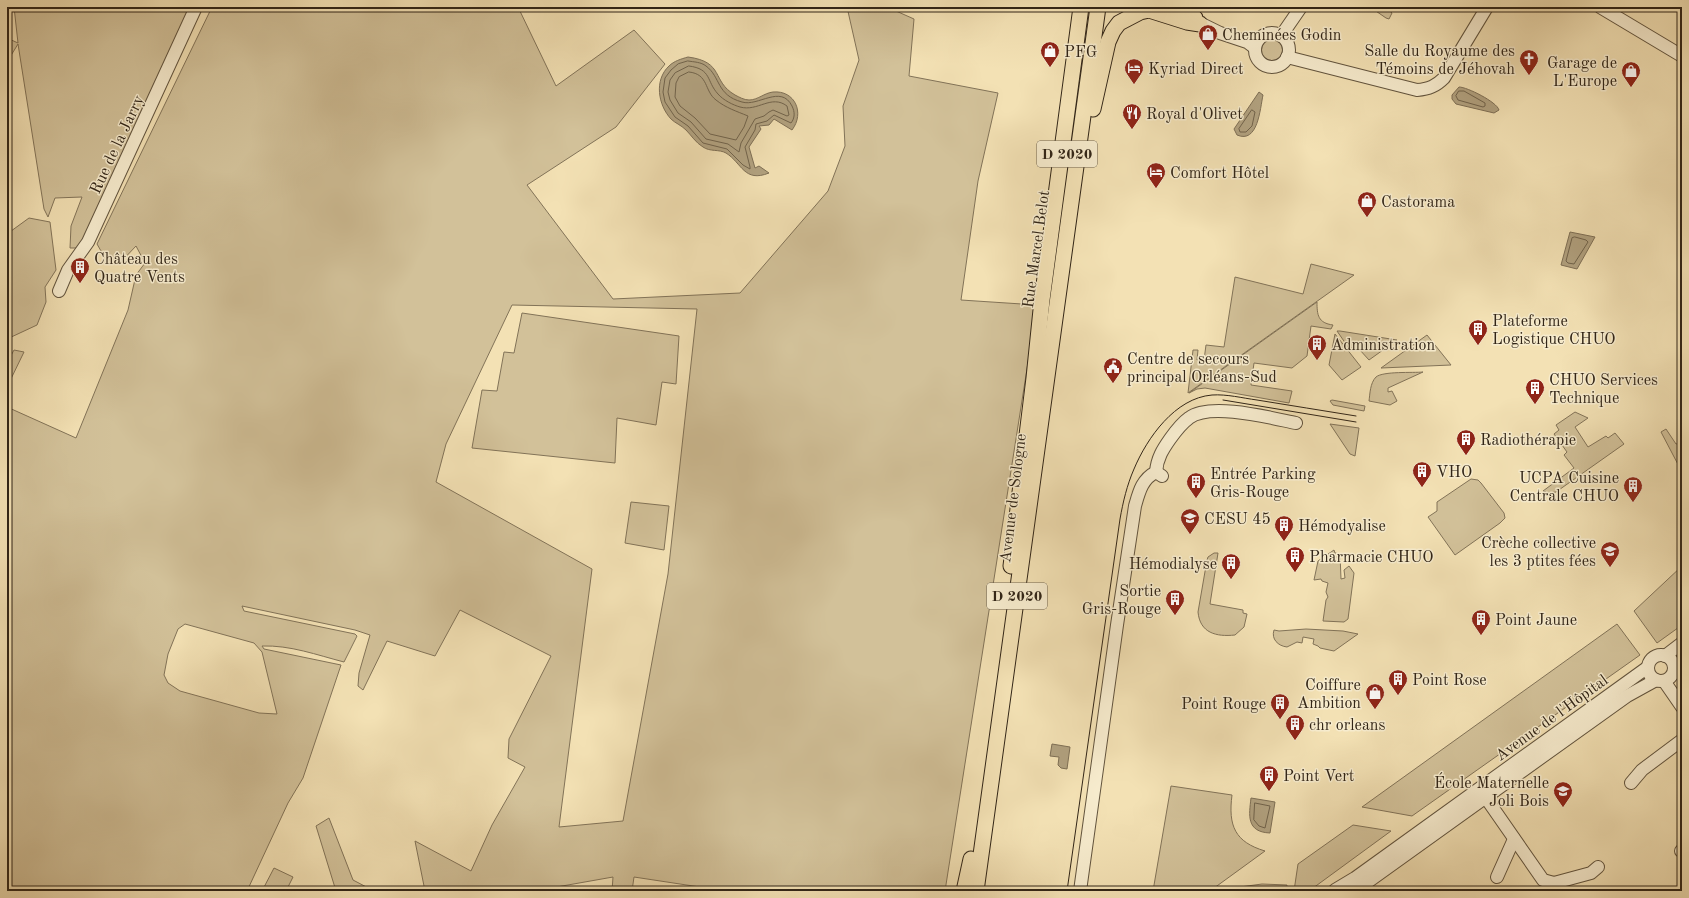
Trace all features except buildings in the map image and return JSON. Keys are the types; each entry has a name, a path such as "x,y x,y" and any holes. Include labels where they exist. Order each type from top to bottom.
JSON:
{"main road":[{"path":"1034,378 1042,300 1081,7"},
{"name":"Rue Marcel Belot","path":"1034,378 1089,7"},
{"name":"Rue Marcel Belot","path":"1056,300 1098,7"},
{"path":"1097,88 1107,7"},
{"path":"1181,7 1198,21"},
{"path":"1056,300 1097,88 1108,42 1113,30 1126,18 1149,10 1187,22 1198,21"},
{"name":"Avenue de Sologne","path":"976,891 1056,300"},
{"name":"D 2020","path":"965,891 995,691 1034,378"},
{"path":"982,891 1016,658 1018,585"}],"street":[{"name":"Rue de la Jarry","path":"59,291 68,270 88,242 196,7"},
{"path":"1167,7 1198,21"},
{"path":"1175,7 1220,33 1247,42 1257,43 1268,34 1281,36 1287,43 1287,57 1281,65 1276,67 1266,66 1256,57 1257,43"},
{"path":"1281,36 1301,7"},
{"path":"1287,57 1417,90 1426,89 1435,86 1444,78 1486,7"},
{"path":"1600,7 1682,56"},
{"path":"1080,891 1135,506 1145,480 1159,474 1156,463 1162,451 1173,435 1189,417 1207,411 1224,411 1296,422"},
{"path":"1682,643 1665,656 1654,657 1651,659 1648,666 1650,674 1660,680 1682,707"},
{"path":"1660,680 1673,674 1678,663 1665,656"},
{"name":"Avenue de l'Hôpital","path":"1356,891 1458,816 1482,795 1648,666"},
{"name":"Avenue de l'Hôpital","path":"1335,891 1482,795 1627,696 1660,680"},
{"path":"1631,783 1642,770 1682,740"},
{"path":"1482,795 1543,880 1554,883 1590,873 1598,867"},
{"path":"1497,877 1514,839"}],"shaded area":[{"path":"14,7 191,7 80,248 70,248 71,226 82,197 55,198 48,217 44,209 18,44 7,62 7,38 18,43"},
{"path":"212,7 518,7 556,86 634,30 665,64 616,127 527,185 613,299 740,293 828,191 845,146 843,106 859,60 847,7 887,7 914,19 909,76 998,93 978,181 961,300 1037,305 945,891 726,891 634,877 632,891 612,891 613,877 534,891 425,891 415,841 471,871 492,825 525,767 508,758 509,739 551,656 460,610 435,656 387,641 363,690 358,686 359,673 370,635 355,630 242,606 244,611 355,634 357,636 344,662 283,647 262,646 264,649 341,665 303,778 288,803 247,891 7,891 7,407 76,438 128,310 136,275 145,263 136,246 119,264 105,258 97,244","holes":["512,305 697,309 668,574 623,821 559,827 592,569 436,482 446,444","185,624 254,643 262,652 277,714 259,713 180,691 168,683 164,675 168,654 178,629"]},
{"path":"1370,7 1385,7 1392,13 1389,19"},
{"path":"1272,39 1280,42 1283,50 1280,58 1272,61 1264,58 1261,50 1264,42"},
{"path":"29,218 50,222 56,270 45,287 46,302 37,325 7,339 7,234"},
{"path":"1311,264 1354,275 1188,393 1193,350 1198,350 1197,360 1204,360 1206,345 1224,347 1235,277 1303,294"},
{"path":"1317,302 1319,318 1328,324 1333,325 1331,329 1311,326 1307,356 1292,368 1254,363 1251,385 1292,391 1289,403 1205,388 1197,389 1189,393"},
{"path":"522,313 679,336 676,384 662,382 656,425 617,418 615,463 472,448 482,390 497,391 504,352 514,353"},
{"path":"1337,331 1397,340 1369,360 1359,349 1348,347"},
{"path":"1335,334 1361,367 1342,380 1329,365"},
{"path":"1427,335 1451,365 1381,368"},
{"path":"14,350 24,352 7,387 7,363"},
{"path":"1423,372 1388,388 1388,392 1392,391 1397,401 1390,405 1369,401 1371,385 1376,377 1391,373"},
{"path":"1332,400 1365,406 1364,411 1333,405 1330,401"},
{"path":"1575,412 1588,418 1575,427 1588,447 1606,436 1608,438 1615,433 1624,444 1556,492 1548,493 1543,491 1574,468 1564,455 1567,452 1554,434 1559,430 1556,425"},
{"path":"1330,424 1359,428 1355,456 1350,454"},
{"path":"1666,429 1676,444 1680,443 1682,446 1682,472 1661,432"},
{"path":"1471,479 1478,480 1481,483 1504,513 1505,518 1455,555 1428,517 1437,511 1437,502"},
{"path":"631,502 669,506 664,550 625,543"},
{"path":"1334,550 1335,553 1340,554 1341,579 1345,578 1344,570 1349,566 1354,573 1348,619 1344,622 1323,621 1326,600 1328,597 1326,592 1328,583 1322,581 1321,579 1314,580 1318,561"},
{"path":"1214,553 1218,553 1210,604 1243,610 1243,613 1247,614 1244,627 1235,635 1221,635 1210,632 1202,625 1199,619 1198,612 1207,560 1208,557"},
{"path":"1682,566 1682,625 1657,643 1634,611"},
{"path":"1617,624 1640,655 1412,816 1362,807"},
{"path":"1306,629 1343,631 1358,634 1334,651 1320,648 1313,644 1314,639 1303,637 1302,643 1297,642 1287,647 1278,644 1274,639 1274,630"},
{"path":"1171,786 1232,795 1231,816 1240,838 1247,843 1265,851 1210,891 1153,891"},
{"path":"329,818 353,880 374,891 336,891 316,826"},
{"path":"1353,825 1391,831 1309,891 1294,891 1298,864"},
{"path":"274,868 293,877 286,891 262,891"},
{"path":"1262,884 1287,885 1286,891 1231,891 1240,887"}],"water":[{"path":"688,57 700,59 708,63 728,90 735,95 747,100 752,100 773,92 781,92 792,99 796,104 798,117 792,130 774,119 769,125 759,126 761,129 749,147 755,168 759,166 769,173 754,176 749,174 726,153 706,149 700,145 686,130 671,119 663,107 661,100 661,78 671,64"},
{"path":"1459,87 1468,89 1481,96 1493,103 1499,110 1494,113 1456,104 1452,99 1452,95"},
{"path":"1259,92 1263,95 1257,124 1254,130 1250,135 1237,135 1234,129"},
{"path":"1570,232 1595,237 1577,269 1561,265"},
{"path":"1052,744 1070,747 1067,769 1061,768 1058,765 1059,757 1050,756"},
{"path":"1251,798 1275,802 1270,833 1257,830 1253,826 1250,816"}],"tram line":[{"path":"1067,891 1120,519 1129,481 1146,445 1174,412 1186,403 1212,395 1234,396 1356,416"},
{"path":"1223,400 1356,422"}],"place":[{"name":"Cheminées Godin","path":"1208,51"},
{"name":"PFG","path":"1050,68"},
{"name":"Salle du Royaume des Témoins de Jéhovah","path":"1529,76"},
{"name":"Kyriad Direct","path":"1134,85"},
{"name":"Garage de L'Europe","path":"1631,88"},
{"name":"Royal d'Olivet","path":"1132,130"},
{"name":"Comfort Hôtel","path":"1156,189"},
{"name":"Castorama","path":"1367,218"},
{"name":"Château des Quatre Vents","path":"80,284"},
{"name":"Plateforme Logistique CHUO","path":"1478,346"},
{"name":"Administration","path":"1317,361"},
{"name":"Centre de secours principal Orléans-Sud","path":"1113,384"},
{"name":"CHUO Services Technique","path":"1535,405"},
{"name":"Radiothérapie","path":"1466,456"},
{"name":"VHO","path":"1422,488"},
{"name":"Entrée Parking Gris-Rouge","path":"1196,499"},
{"name":"UCPA Cuisine Centrale CHUO","path":"1633,503"},
{"name":"CESU 45","path":"1190,535"},
{"name":"Hémodyalise","path":"1284,542"},
{"name":"Crèche collective les 3 ptites fées","path":"1610,568"},
{"name":"Pharmacie CHUO","path":"1295,573"},
{"name":"Hémodialyse","path":"1231,580"},
{"name":"Sortie Gris-Rouge","path":"1175,616"},
{"name":"Point Jaune","path":"1481,636"},
{"name":"Point Rose","path":"1398,696"},
{"name":"Coiffure Ambition","path":"1375,710"},
{"name":"Point Rouge","path":"1280,720"},
{"name":"chr orleans","path":"1295,741"},
{"name":"Point Vert","path":"1269,792"},
{"name":"École Maternelle Joli Bois","path":"1563,808"}]}
